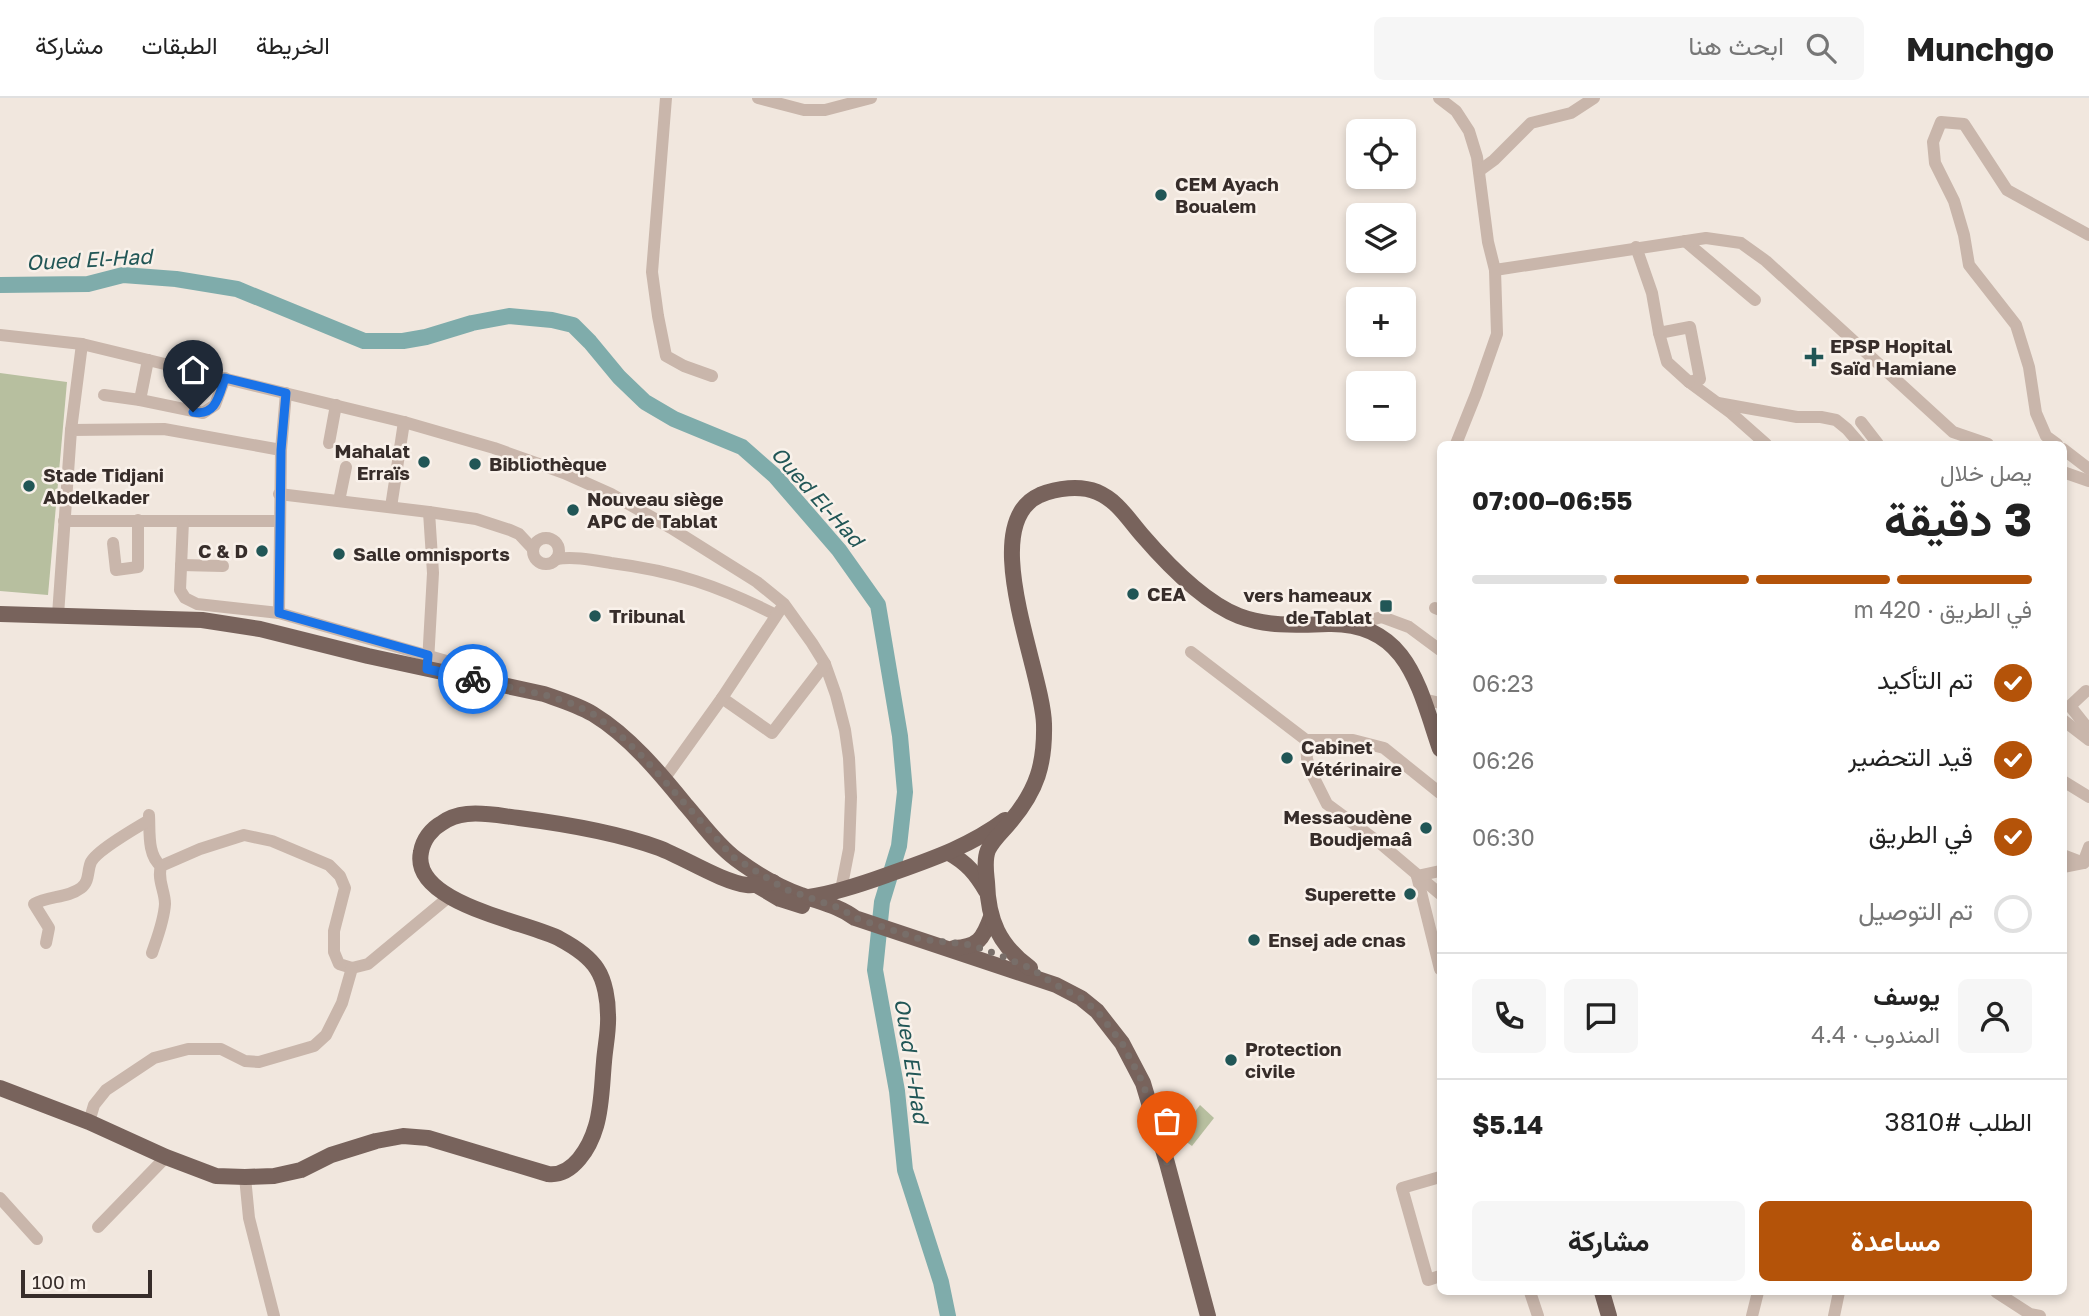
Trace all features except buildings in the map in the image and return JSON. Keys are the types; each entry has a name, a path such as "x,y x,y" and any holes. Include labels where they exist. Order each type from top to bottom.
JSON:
{"main road":[{"path":"1208,1316 1143,1083 1122,1043 1097,1011 1081,998 1056,985 1017,958 997,932 991,917 987,893 988,851 1024,806 1042,766 1045,744 1044,719 1021,618 1011,546 1019,514 1029,502 1040,495 1075,488 1098,492 1124,511 1173,569 1213,602 1230,612 1260,622 1284,625 1352,625 1372,631 1392,645 1408,663 1437,740"},
{"path":"0,614 202,620 428,662 563,700 595,715 630,743 733,857 773,882 848,914 1056,985"},
{"path":"532,693 576,711 616,738 654,777 717,852 755,885 780,899 841,917 848,914"},
{"path":"806,898 862,884 949,853 987,832 1024,806"},
{"path":"0,1088 216,1175 274,1176 300,1170 331,1155 402,1136 428,1138 554,1175 569,1170 585,1151 596,1126 608,1015 604,989 597,969 584,954 559,938 483,912 435,886 424,873 420,859 424,843 431,832 442,823 466,814 484,813 546,821 613,834 672,853 731,881 755,885 773,882"},
{"path":"949,853 976,873 987,893"},
{"path":"848,914 845,897 862,884"},
{"path":"946,948 971,945 984,935 991,917"},
{"path":"920,939 971,945 1030,968"},
{"path":"1603,1295 1609,1316"}],"street":[{"path":"666,98 652,272 656,305 666,356 712,376"},
{"path":"758,98 804,110 825,110 871,98"},
{"path":"1439,98 1456,111 1469,131 1477,157 1488,242 1495,270 1497,334 1457,441"},
{"path":"1479,171 1531,123 1571,113 1594,98"},
{"path":"2053,441 2046,436 2036,413 2029,367 2016,325 1969,265 1954,201 1935,163 1933,142 1941,122 1964,124 2007,190 2089,234"},
{"path":"1495,270 1706,238 1741,243 1798,289 1953,432 1979,441"},
{"path":"1685,241 1755,300"},
{"path":"1636,247 1652,293 1667,362 1762,441"},
{"path":"1659,333 1690,327 1700,379 1689,382"},
{"path":"0,335 82,344 404,422 517,456 611,494 757,582 784,604 825,664 836,695 849,758 850,833 847,866 841,890"},
{"path":"58,615 71,430 82,344"},
{"path":"140,400 148,360"},
{"path":"104,395 203,413 215,405 225,378"},
{"path":"279,613 279,494 286,393"},
{"path":"1716,402 1797,417 1821,416 1836,420 1857,441"},
{"path":"329,443 336,405"},
{"path":"391,507 404,422"},
{"path":"1861,422 1876,441"},
{"path":"71,430 164,429 281,450"},
{"path":"2067,452 2089,469"},
{"path":"339,501 346,467"},
{"path":"2067,473 2089,481"},
{"path":"279,494 488,522 537,544 553,540 558,554"},
{"path":"428,662 433,573 429,512"},
{"path":"113,543 116,570 138,567 138,520"},
{"path":"64,521 279,522"},
{"path":"183,521 180,590 188,601 279,613 428,662 450,662"},
{"path":"537,544 534,557 541,563 549,563 558,554"},
{"path":"558,554 691,579 744,599 776,615"},
{"path":"181,565 223,565"},
{"path":"664,779 784,604"},
{"path":"1352,625 1382,617 1409,627 1437,648"},
{"path":"1191,652 1306,740 1353,740 1384,748 1437,791"},
{"path":"722,698 772,733 825,664"},
{"path":"2086,691 2067,703 2089,730"},
{"path":"1423,699 1437,702"},
{"path":"2067,723 2089,740"},
{"path":"1306,740 1309,765 1327,804 1381,844 1437,892"},
{"path":"2067,783 2089,797"},
{"path":"46,943 49,928 34,904 81,888 87,881 91,863 98,854 149,817 150,843 155,862 161,866"},
{"path":"161,866 200,849 244,835 272,841 329,865 340,876 345,888 334,931 334,952 339,964 352,968 368,964 450,896"},
{"path":"2086,866 2089,847"},
{"path":"2067,857 2086,866"},
{"path":"152,953 165,903 159,874 161,866"},
{"path":"2067,867 2086,866"},
{"path":"1417,876 1437,872"},
{"path":"1417,876 1437,957"},
{"path":"89,1122 94,1105 106,1090 154,1058 188,1049 221,1049 245,1061 259,1062 314,1046 326,1035 342,1003 352,968"},
{"path":"98,1227 166,1157"},
{"path":"245,1177 249,1218 274,1316"},
{"path":"1434,1278 1402,1188 1437,1178"},
{"path":"0,1198 37,1239"},
{"path":"1531,1295 1538,1316"},
{"path":"1752,1316 1757,1295"},
{"path":"1834,1316 1838,1295"},
{"path":"2001,1295 2030,1314 2040,1316"}],"green space":[{"name":"Stade Tidjani Abdelkader","path":"0,373 67,382 48,595 0,591"},
{"path":"1200,1105 1214,1118 1192,1146 1177,1135"}],"waterway":[{"name":"Oued El-Had","path":"0,285 88,284 123,275 176,279 237,289 364,341 403,341 509,316 573,325 645,402 674,419 742,447 775,476 839,550 878,605 900,736 905,792 899,846 882,902 875,970 897,1091 905,1170 941,1282 948,1316"}],"way so far":[{"path":"473,679 549,696 573,704 604,721 643,757 733,857 785,889 842,909 855,918 920,939 971,945 999,955 1030,968 1081,998 1097,1011 1122,1043 1143,1083 1167,1163"}],"place":[{"name":"CEM Ayach Boualem","path":"1161,195"},
{"name":"EPSP Hopital Saïd Hamiane","path":"1814,357"},
{"name":"Mahalat Erraïs","path":"424,462"},
{"name":"Bibliothèque","path":"475,464"},
{"name":"Stade Tidjani Abdelkader","path":"29,486"},
{"name":"Nouveau siège APC de Tablat","path":"573,510"},
{"name":"C & D","path":"262,551"},
{"name":"Salle omnisports","path":"339,554"},
{"name":"CEA","path":"1133,594"},
{"name":"vers hameaux de Tablat","path":"1386,606"},
{"name":"Tribunal","path":"595,616"},
{"name":"Cabinet Vétérinaire","path":"1287,758"},
{"name":"Messaoudène Boudjemaâ","path":"1426,828"},
{"name":"Superette","path":"1410,894"},
{"name":"Ensej ade cnas","path":"1254,940"},
{"name":"Protection civile","path":"1231,1060"}],"route":[{"path":"193,412 203,413 212,409 225,378 286,393 279,494 279,613 428,655 427,669 473,679"}]}
